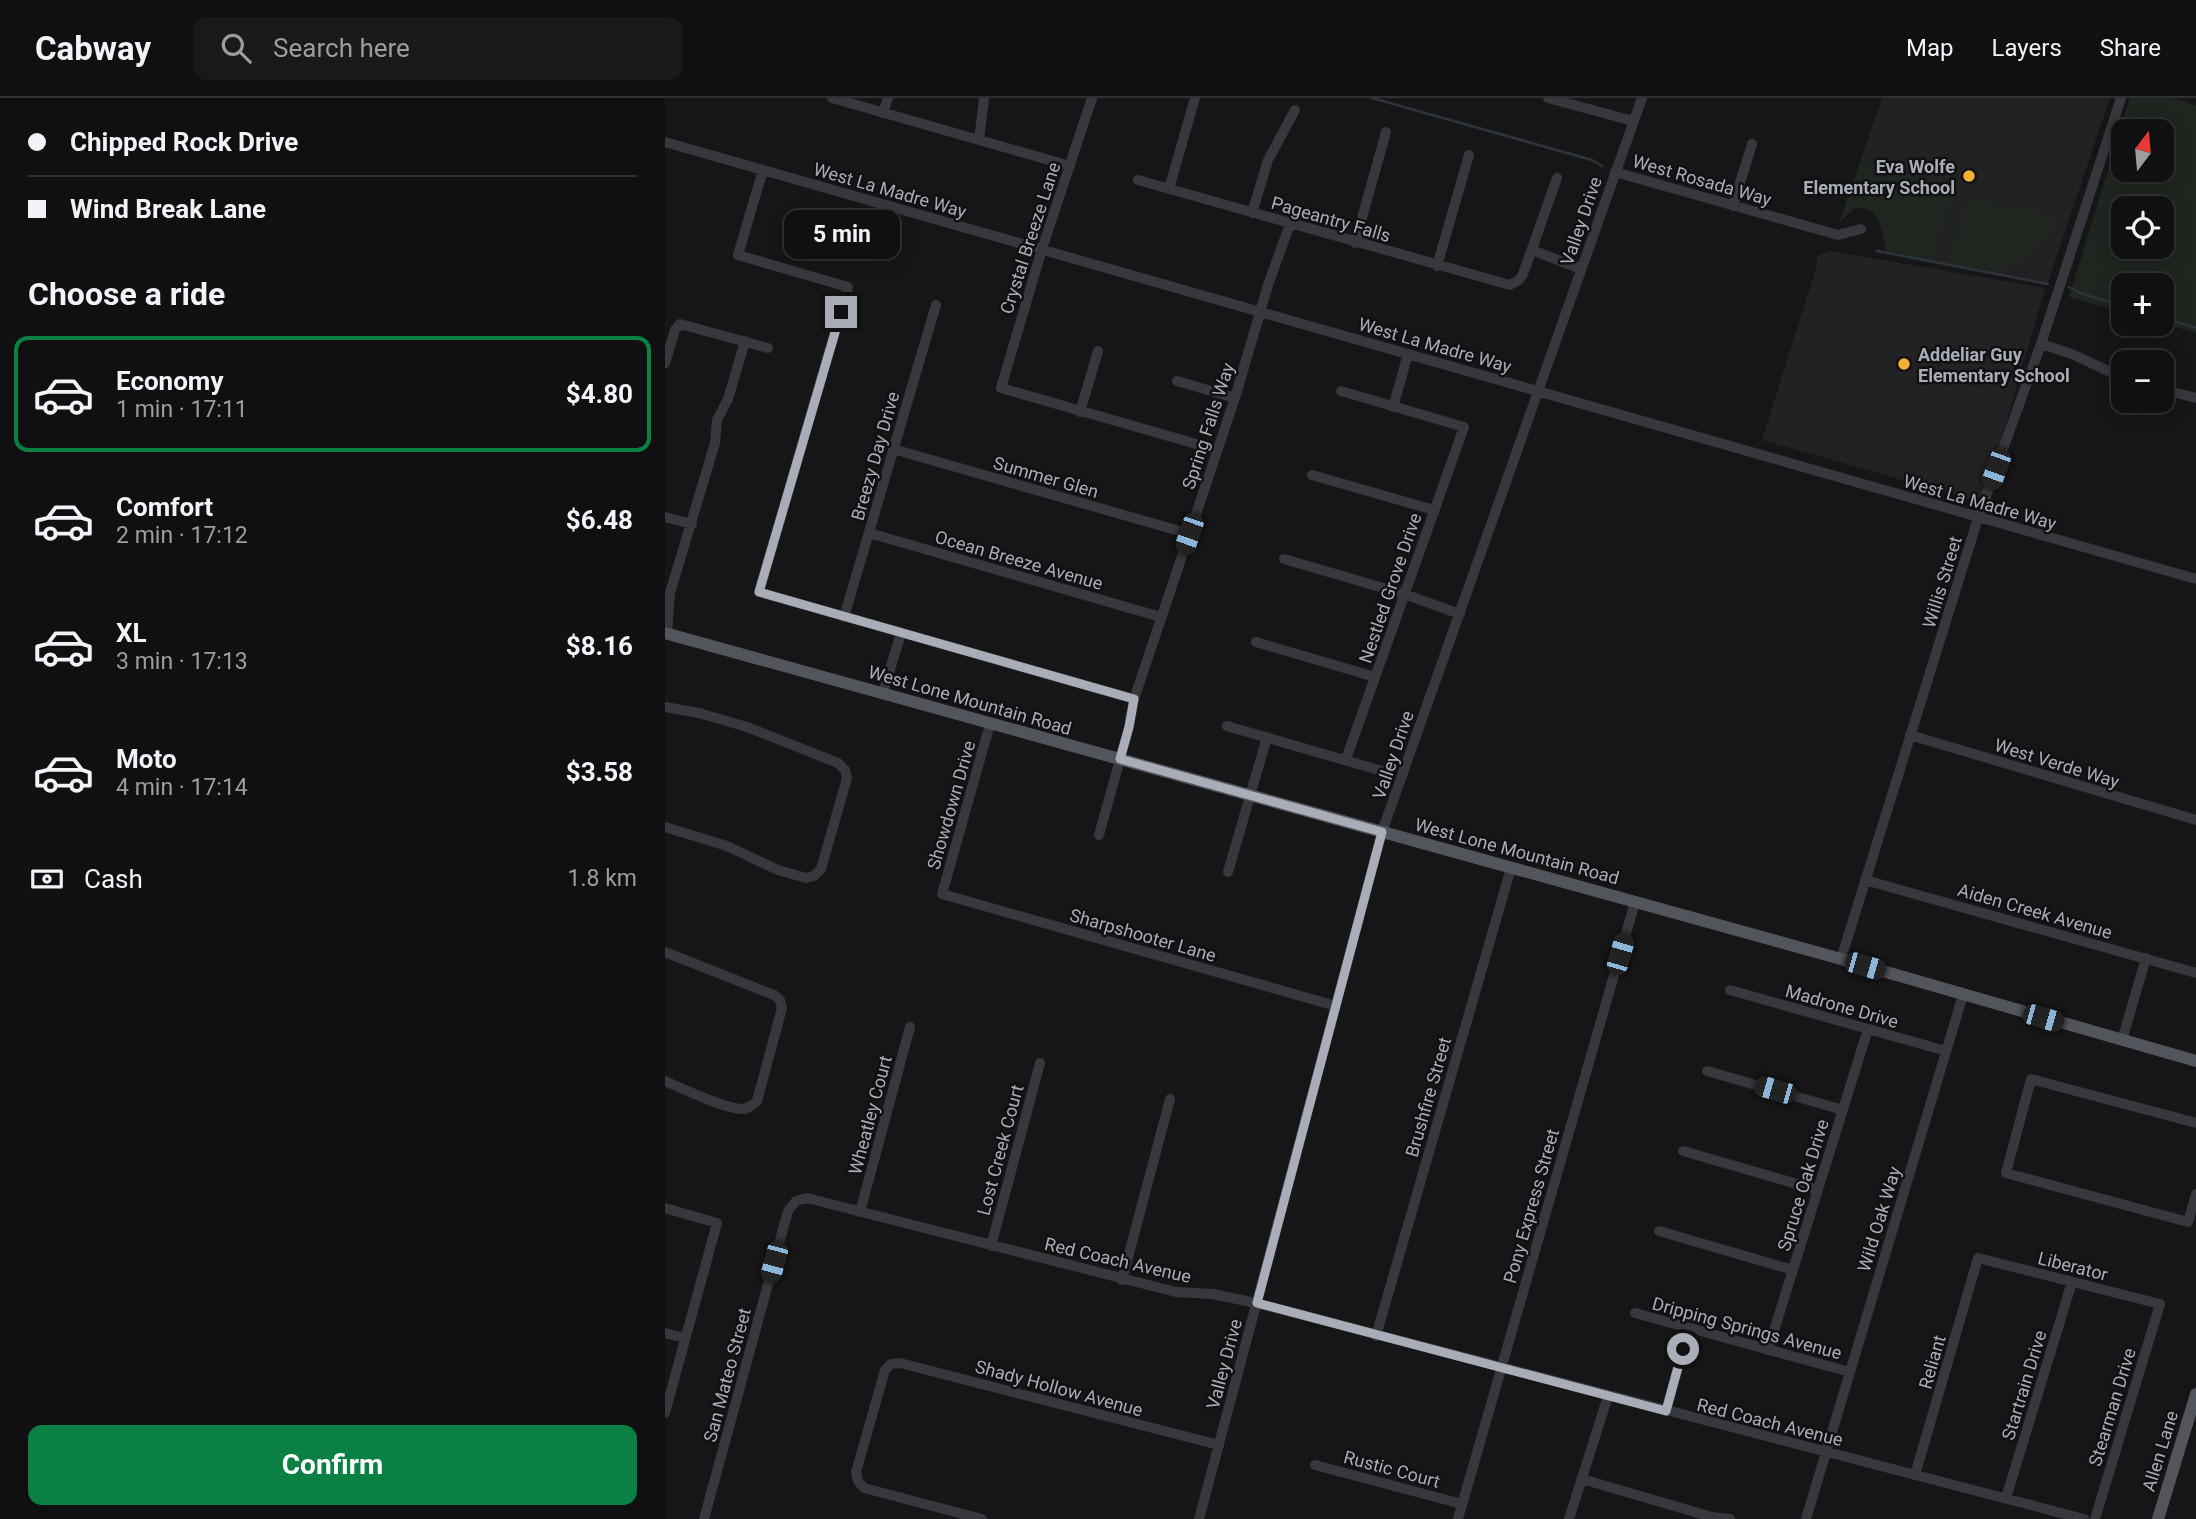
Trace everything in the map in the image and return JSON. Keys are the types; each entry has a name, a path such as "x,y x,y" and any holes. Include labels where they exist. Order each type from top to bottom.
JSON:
{"main road":[{"name":"West Lone Mountain Road","path":"666,633 1840,959 2196,1061"},
{"name":"Allen Lane","path":"2158,1519 2192,1421 2196,1394"}],"street":[{"path":"832,98 1070,166"},
{"path":"883,113 888,98"},
{"path":"979,140 984,98"},
{"name":"Crystal Breeze Lane","path":"1080,412 1001,388 1042,249 1092,98"},
{"path":"1169,190 1195,98"},
{"path":"1548,98 1581,103 1633,121"},
{"name":"Valley Drive","path":"1199,1519 1382,832 1641,98"},
{"name":"Willis Street","path":"1840,959 1978,518 2041,344 2122,98"},
{"path":"1252,213 1268,160 1295,110"},
{"path":"1355,243 1386,132"},
{"name":"West La Madre Way","path":"665,142 1260,311 1752,455 2196,579"},
{"path":"1733,206 1752,144"},
{"path":"1437,266 1469,155"},
{"path":"763,170 738,255 848,287 759,592 1134,699"},
{"name":"West Rosada Way","path":"1615,172 1838,235 1861,229"},
{"path":"1557,178 1532,250 1581,269"},
{"name":"Pageantry Falls","path":"1138,180 1502,285 1515,283 1523,274 1532,250"},
{"name":"Spring Falls Way","path":"1099,835 1129,727 1134,699 1290,224"},
{"name":"Breezy Day Drive","path":"844,617 936,305"},
{"path":"665,363 675,330 680,324 768,348"},
{"path":"666,633 670,593 715,443 717,420 728,399 745,341"},
{"path":"2041,344 2072,354 2111,372"},
{"path":"1098,351 1080,412 1217,450"},
{"path":"1341,391 1393,407 1408,354"},
{"path":"1177,381 1235,398"},
{"path":"2174,392 2196,398"},
{"name":"Nestled Grove Drive","path":"1346,759 1464,427 1393,407"},
{"name":"Summer Glen","path":"893,450 1189,534"},
{"path":"1312,475 1434,510"},
{"path":"665,517 692,524"},
{"name":"Ocean Breeze Avenue","path":"869,533 1161,617"},
{"path":"1284,559 1404,594 1459,614"},
{"path":"883,694 901,632"},
{"path":"1256,642 1375,677"},
{"path":"665,707 747,727 838,764 845,770 847,778 821,869 814,876 806,878 778,870 727,846 665,827"},
{"name":"Showdown Drive","path":"942,894 991,724"},
{"path":"1227,726 1382,771"},
{"name":"West Verde Way","path":"1910,735 2196,820"},
{"path":"1228,872 1266,737"},
{"name":"Brushfire Street","path":"1376,1336 1511,868"},
{"name":"Aiden Creek Avenue","path":"1865,880 2196,973"},
{"name":"Sharpshooter Lane","path":"942,894 1336,1006"},
{"name":"Pony Express Street","path":"1458,1519 1635,902"},
{"path":"665,952 774,995 780,1000 782,1008 757,1101 751,1107 742,1109 715,1101 665,1081"},
{"path":"2122,1040 2146,958"},
{"name":"Madrone Drive","path":"1730,990 1946,1051"},
{"name":"Wild Oak Way","path":"1806,1519 1963,995"},
{"name":"Wheatley Court","path":"860,1212 910,1027"},
{"name":"Spruce Oak Drive","path":"1768,1350 1868,1029"},
{"name":"Lost Creek Court","path":"991,1246 1040,1063"},
{"path":"1707,1071 1843,1110"},
{"path":"2196,1123 2031,1079 2006,1173 2188,1222 2196,1194"},
{"path":"1122,1280 1170,1099"},
{"path":"1683,1150 1818,1190"},
{"name":"Red Coach Avenue","path":"796,1201 807,1198 1176,1292 1213,1294 1257,1303 2084,1519"},
{"name":"San Mateo Street","path":"704,1519 788,1211 796,1201"},
{"path":"665,1208 717,1223 665,1413"},
{"path":"1659,1231 1793,1270"},
{"name":"Liberator","path":"1979,1258 2159,1304"},
{"name":"Reliant","path":"1915,1475 1979,1258"},
{"name":"Startrain Drive","path":"2007,1498 2072,1282"},
{"name":"Stearman Drive","path":"2095,1519 2159,1304"},
{"name":"Dripping Springs Avenue","path":"1635,1313 1850,1372"},
{"path":"1666,1411 1689,1328"},
{"path":"665,1333 685,1338"},
{"name":"Shady Hollow Avenue","path":"982,1519 864,1488 858,1481 856,1472 885,1370 891,1364 900,1363 1219,1445"},
{"path":"1569,1519 1608,1396"},
{"name":"Rustic Court","path":"1315,1465 1462,1504"},
{"path":"1582,1479 1712,1517 1730,1519"}],"shaded area":[{"name":"Eva Wolfe Elementary School","path":"1882,98 2110,98 2047,285 1886,250 1879,219 1875,213 1864,208 1853,209 1839,223"},
{"path":"2130,98 2173,98 2196,105 2196,333 2174,327 2174,273 2111,273 2111,309 2069,297 2111,160 2111,182 2174,182 2174,119 2124,119"},
{"path":"1861,160 1946,185 1945,188 1951,190 1952,196 1932,262 1886,251 1879,220 1869,210 1853,209 1839,223"},
{"path":"1966,195 2057,216 2051,232 2019,266 1989,272 1949,263"},
{"name":"Addeliar Guy Elementary School","path":"1830,251 2045,288 1983,503 1762,440 1817,265 1817,256"}],"waterway":[{"path":"1372,98 1592,160 1602,166"},
{"path":"1877,251 2048,284"},
{"path":"2069,287 2111,302"},
{"path":"2174,321 2196,328"}],"place":[{"name":"Eva Wolfe Elementary School","path":"1969,176"},
{"name":"Addeliar Guy Elementary School","path":"1904,364"}],"route":[{"path":"841,312 759,592 1134,699 1120,759 1382,832 1257,1303 1666,1411 1683,1349"}]}
